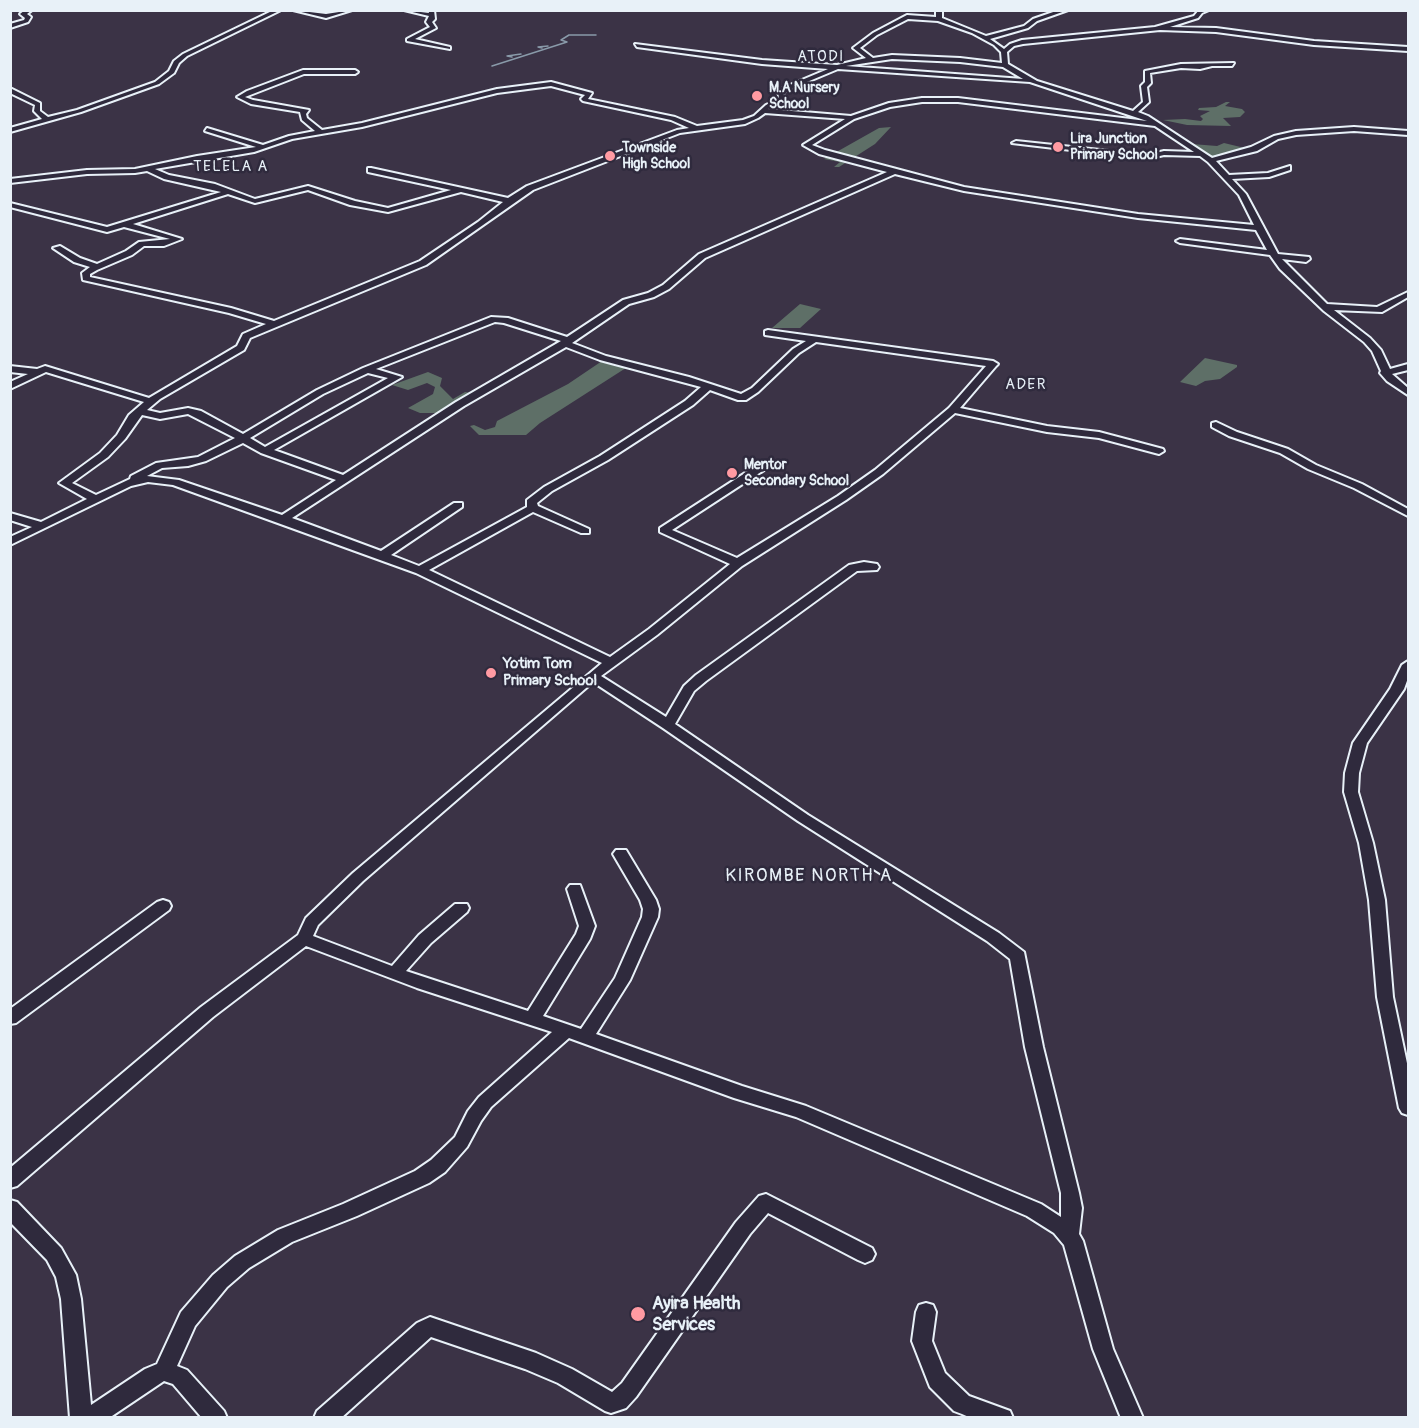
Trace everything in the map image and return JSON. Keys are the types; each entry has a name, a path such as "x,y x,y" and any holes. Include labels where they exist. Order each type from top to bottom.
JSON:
{"street":[{"path":"10,26 26,21 28,17 23,14 30,10"},
{"path":"294,10 326,16 350,10"},
{"path":"406,10 431,13 429,22 433,28 409,39 448,48"},
{"path":"986,38 1026,27 1035,20 1066,10"},
{"path":"1159,28 1196,18 1200,12 1207,10"},
{"path":"10,130 93,107 157,83 172,72 176,62 185,55 277,11"},
{"path":"871,59 856,47 908,17 939,15 986,38 1005,52"},
{"path":"1005,65 1005,52 1011,46 1022,42 1159,28 1216,30 1314,43 1408,49"},
{"path":"637,45 762,62 1035,82"},
{"path":"766,111 767,106 783,100 780,91 834,68 871,59 915,57 1005,65 1035,82 1134,112 1203,154 1228,177 1242,194 1275,255 1288,272 1372,345 1385,373 1393,382 1408,392"},
{"path":"1134,112 1146,102 1144,86 1148,83 1147,72 1181,66 1232,64"},
{"path":"320,131 303,119 303,113 307,111 251,102 240,97 303,72 355,72"},
{"path":"10,181 87,172 125,173 149,169 263,147 320,131 362,125 503,90 551,84 590,94 585,100 673,118 695,128"},
{"path":"10,90 38,104 37,111 47,120"},
{"path":"1156,124 948,100 889,105 852,118 809,142 807,146 933,183 996,195 1138,216 1260,228"},
{"path":"95,499 64,483 104,455 121,437 139,411 150,401 241,348 246,336 423,263 481,224 509,201 536,185 664,136 695,128 740,124 766,111 852,118"},
{"path":"1211,160 1254,149 1276,137 1296,132 1354,129 1408,133"},
{"path":"207,130 263,147"},
{"path":"1016,143 1150,158 1164,153 1203,154"},
{"path":"1228,177 1261,176 1287,168"},
{"path":"149,169 166,177 259,201 308,188 346,201 388,210 461,190"},
{"path":"371,170 509,201"},
{"path":"283,519 460,404 567,342 626,302 651,295 666,287 693,266 697,260 716,249 894,172"},
{"path":"10,205 103,230 126,225 227,192"},
{"path":"126,225 178,239 164,244 142,244 129,253 96,266 85,276 106,284 231,311 274,324"},
{"path":"1180,241 1305,259"},
{"path":"57,248 77,260 96,266"},
{"path":"1326,307 1379,310 1408,294"},
{"path":"1395,300 1408,306"},
{"path":"10,542 128,483 155,467 194,462 242,440 320,392 366,370 494,319 505,320 567,342 603,358 744,397 796,351 814,340"},
{"path":"10,1180 207,1011 304,939 312,922 358,877 592,676 653,632 738,563 855,489 953,410 993,364 768,333"},
{"path":"1385,373 1408,367"},
{"path":"10,369 39,372"},
{"path":"10,386 45,369 150,401"},
{"path":"265,451 397,377 366,370"},
{"path":"585,531 533,508 531,502 548,489 609,454 689,403 708,387"},
{"path":"953,410 1047,429 1100,435 1159,451"},
{"path":"139,411 160,416 191,411 226,427 242,440 265,451 344,479"},
{"path":"1216,425 1233,434 1284,451 1408,513"},
{"path":"738,563 664,530 760,468"},
{"path":"128,483 148,478 175,482 283,519 420,570 611,662"},
{"path":"382,556 459,505"},
{"path":"420,570 533,508"},
{"path":"10,516 42,526"},
{"path":"668,725 689,689 701,678 853,568 873,567"},
{"path":"1408,665 1397,689 1360,743 1352,773 1352,792 1366,843 1380,917 1385,997 1408,1108"},
{"path":"592,676 668,725 743,779 993,937 1018,956 1034,1047 1070,1193 1072,1208 1070,1234 1103,1349 1132,1418"},
{"path":"585,1037 622,980 650,917 651,909 648,900 621,854"},
{"path":"532,1019 584,935 587,926 575,889"},
{"path":"10,1018 163,906"},
{"path":"395,973 425,939 461,908"},
{"path":"304,939 395,973 566,1030 740,1094 800,1111 843,1127 1017,1202 1048,1218 1070,1234"},
{"path":"90,1418 152,1376 164,1371 188,1319 214,1288 242,1262 285,1236 371,1201 422,1177 438,1166 462,1142 474,1116 485,1102 566,1030"},
{"path":"325,1418 424,1330 430,1328 529,1360 565,1376 605,1401 611,1403 618,1401 629,1390 743,1228 766,1202 865,1254"},
{"path":"10,1208 54,1254 66,1275 71,1299 81,1418"},
{"path":"926,1312 922,1341 937,1380 962,1404 1002,1418"},
{"path":"164,1371 180,1377 216,1418"}],"green space":[{"path":"1230,102 1225,106 1242,109 1245,112 1240,117 1223,118 1231,126 1187,125 1163,120 1201,121 1203,119 1200,116 1210,111 1198,110 1199,108 1216,107"},
{"path":"891,127 875,144 839,167 834,167 840,162 824,159 879,128"},
{"path":"1224,143 1249,149 1214,158 1192,144 1217,146"},
{"path":"800,304 821,309 800,328 772,328"},
{"path":"1205,358 1237,365 1237,367 1220,379 1205,381 1196,386 1180,382"},
{"path":"605,359 629,366 540,423 526,435 479,435 470,426 474,425 485,430 495,427 497,421 568,384"},
{"path":"428,372 442,378 440,386 453,399 465,392 472,393 448,405 439,413 420,413 408,408 433,394 435,387 427,383 408,390 392,385"}],"waterway":[{"path":"492,66 567,42 561,40 569,35 596,35"},
{"path":"542,48 538,47 548,46"},
{"path":"512,57 507,56 521,54"}],"place":[{"name":"M.A Nursery School","path":"757,96"},
{"name":"Lira Junction Primary School","path":"1058,147"},
{"name":"Townside High School","path":"610,156"},
{"name":"Mentor Secondary School","path":"732,473"},
{"name":"Yotim Tom Primary School","path":"491,673"},
{"name":"Ayira Health Services","path":"638,1314"}],"district":[{"name":"ATODI","path":"821,57"},
{"name":"TELELA A","path":"231,167"},
{"name":"ADER","path":"1026,385"},
{"name":"KIROMBE NORTH A","path":"809,876"}]}
